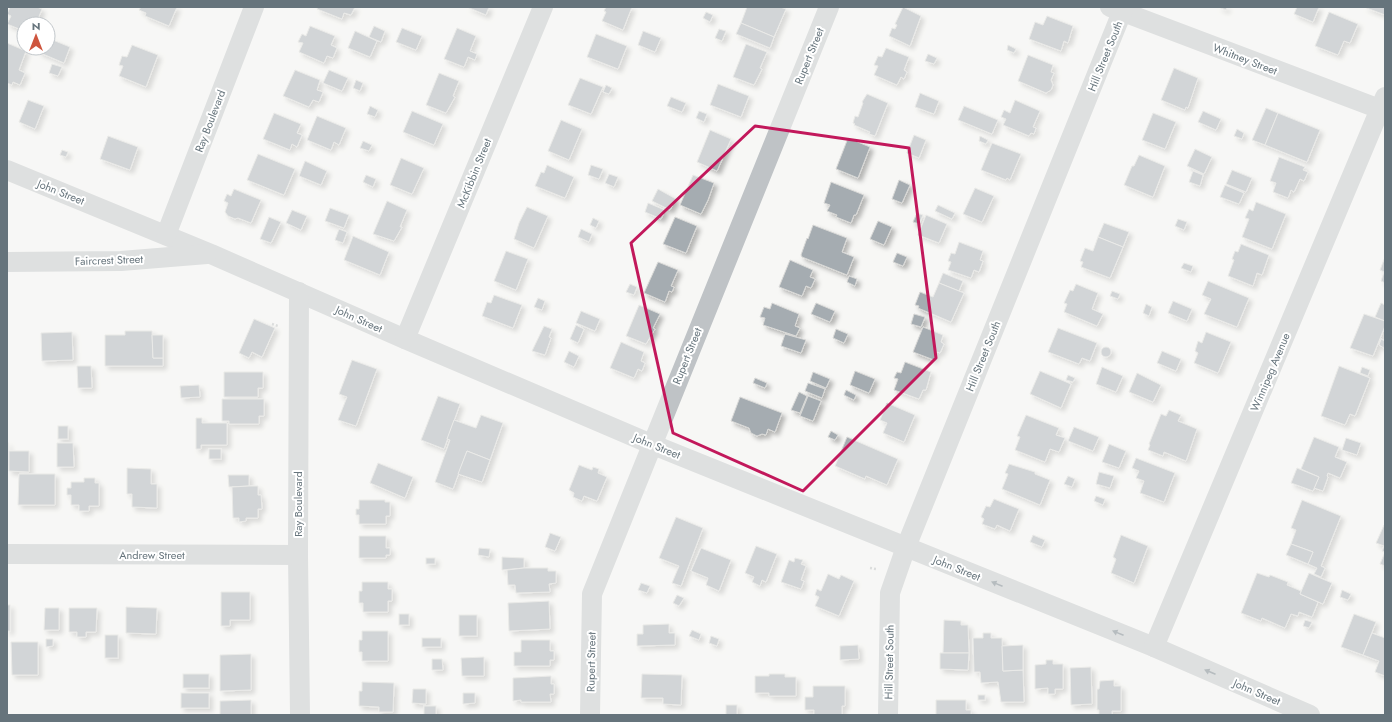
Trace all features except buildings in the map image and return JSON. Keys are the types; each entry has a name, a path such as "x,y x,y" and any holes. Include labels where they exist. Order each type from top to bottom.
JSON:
{"street":[{"name":"Ray Boulevard","path":"166,235 254,7"},
{"name":"McKibbin Street","path":"405,339 543,7"},
{"name":"Rupert Street","path":"590,715 592,594 651,444 829,7"},
{"name":"Whitney Street","path":"1119,9 1384,111"},
{"name":"Hill Street South","path":"888,715 890,594 906,547 1119,9"},
{"name":"Winnipeg Avenue","path":"1154,647 1384,111"},
{"name":"John Street","path":"7,170 211,254 651,444 1154,647 1310,715"},
{"name":"Faircrest Street","path":"7,262 121,261 211,254"},
{"name":"Ray Boulevard","path":"299,292 298,555 300,715"},
{"name":"Andrew Street","path":"7,554 298,555"}],"path":[{"path":"272,324 278,326"},
{"path":"870,568 876,569"}],"highlighted area":[{"path":"755,126 909,148 936,358 803,491 673,433 631,243"}]}
